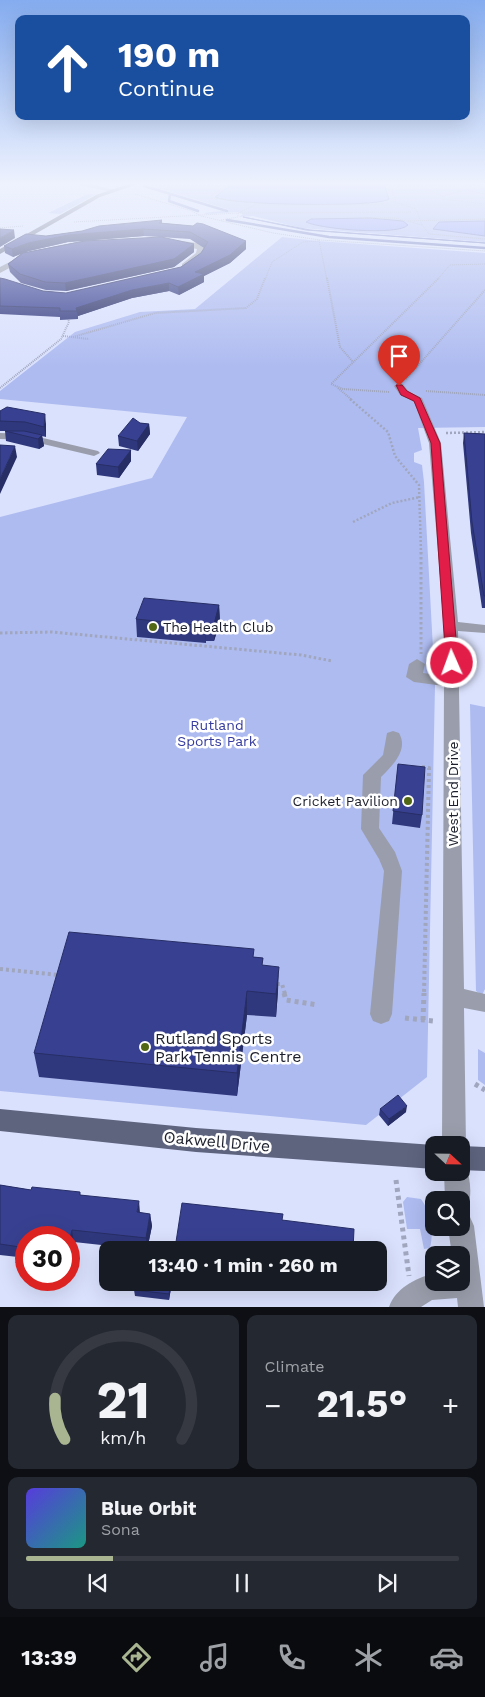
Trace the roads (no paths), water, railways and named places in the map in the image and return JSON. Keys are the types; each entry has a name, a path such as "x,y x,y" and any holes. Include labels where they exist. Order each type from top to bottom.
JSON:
{"main road":[{"path":"0,252 12,245"},
{"name":"Oakwell Drive","path":"0,1120 196,1140 425,1156"},
{"path":"470,1158 485,1159"}],"street":[{"path":"178,271 202,252 201,248 195,245"},
{"path":"0,271 16,260 40,253"},
{"name":"West End Drive","path":"401,389 418,400 432,448 451,626 454,1136"},
{"path":"0,436 26,437 81,446 94,453"},
{"path":"451,626 485,629"},
{"path":"418,664 414,677 452,682"},
{"path":"381,1014 394,871 370,829 372,774 391,757 393,737"},
{"path":"453,996 485,1003"},
{"path":"407,1302 430,1286 470,1296 462,1236"}],"waterway":[{"path":"442,245 485,248"}],"place":[{"name":"The Health Club","path":"153,627"},
{"name":"Cricket Pavilion","path":"408,801"},
{"name":"Rutland Sports Park Tennis Centre","path":"145,1047"}],"park label":[{"name":"Rutland Sports Park","path":"217,734"}]}
